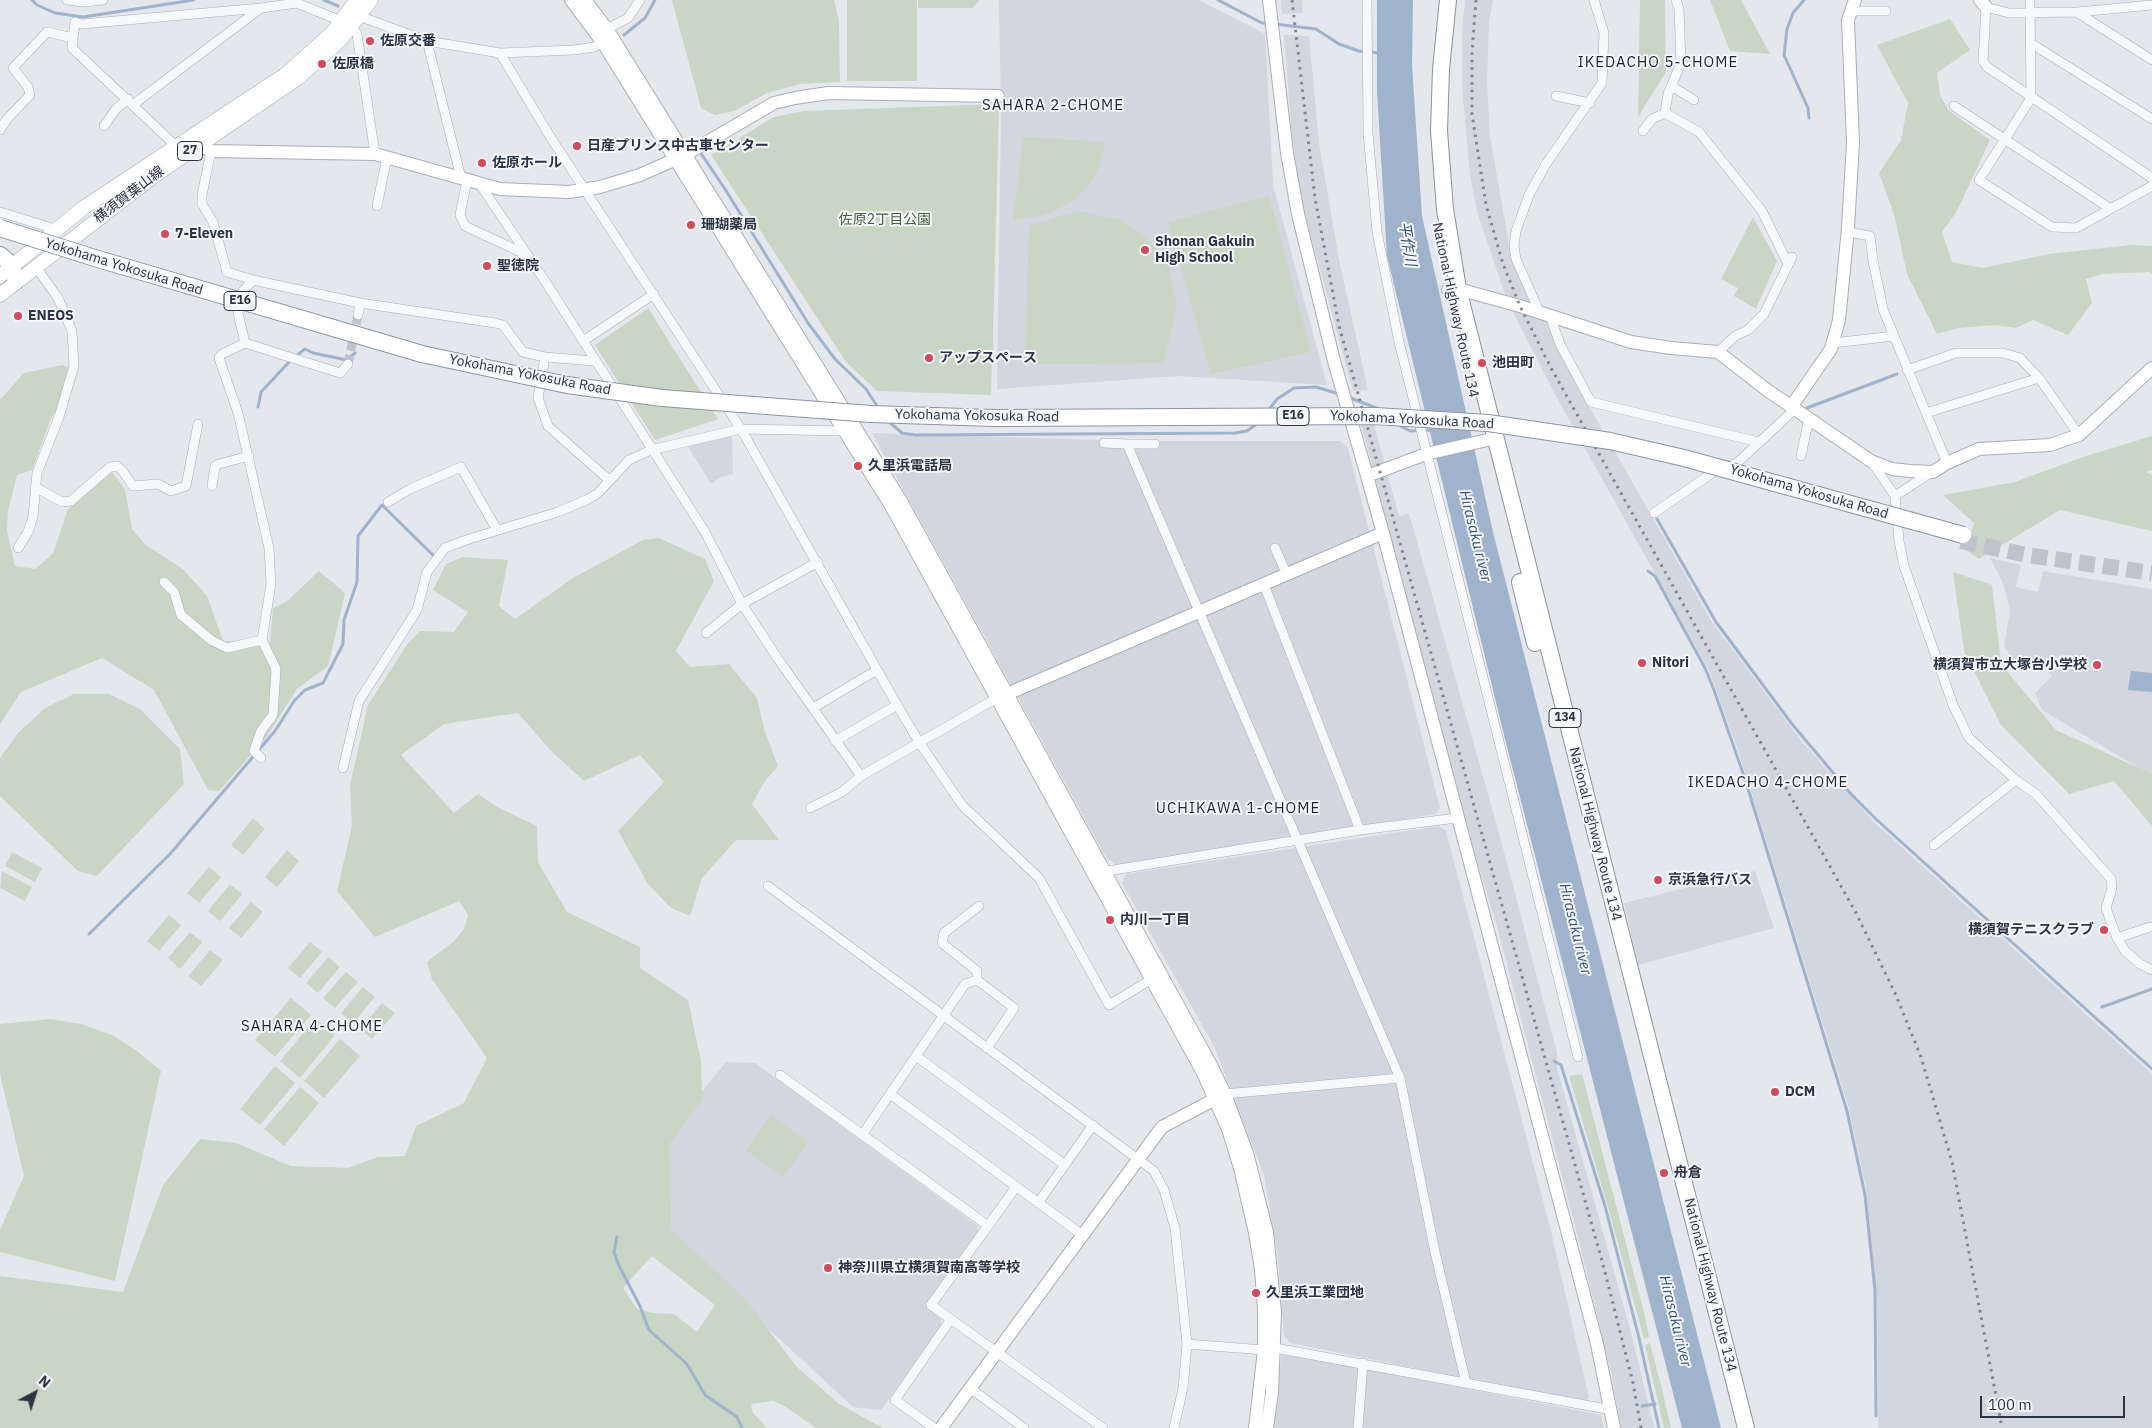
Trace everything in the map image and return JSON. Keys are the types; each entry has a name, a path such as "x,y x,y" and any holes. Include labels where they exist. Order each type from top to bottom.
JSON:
{"highway":[{"name":"National Highway Route 134","path":"1437,0 1430,68 1428,130 1434,210 1486,441 1735,1428"},
{"name":"National Highway Route 134","path":"1448,0 1441,69 1439,131 1453,290"},
{"name":"Yokohama Yokosuka Road","path":"0,228 384,343 567,385 662,398 805,410 913,416 1368,416 1488,423 1573,435 1660,452 1962,538 1657,458 1520,434 1459,428 1379,424 914,423 739,412 581,394 502,378 373,347 0,234"},
{"path":"2,269 16,281"},
{"name":"National Highway Route 134","path":"1486,441 1746,1428"}],"main road":[{"name":"横須賀葉山線","path":"2,269 55,229 286,74 313,52 352,11 371,0"},
{"name":"横須賀葉山線","path":"0,295 126,196 205,148 298,78 325,55 352,11"}],"street":[{"path":"67,0 103,0"},
{"path":"571,0 608,36"},
{"path":"585,0 680,157 948,583 1003,697 1157,976 1220,1096 1247,1153 1263,1210 1274,1286 1269,1349 1256,1428"},
{"path":"177,147 131,101 72,48 74,22 82,24 297,3 352,11 427,41 500,53 548,53 594,47 628,18 640,0"},
{"path":"1269,0 1291,182 1334,360 1383,533 1456,818 1597,1344 1612,1410 1614,1428"},
{"path":"1367,0 1369,41 1368,133 1377,232 1420,433 1429,454 1578,1057"},
{"path":"1594,0 1604,33 1602,83 1590,103 1546,164 1529,195 1516,231 1514,246 1516,259 1591,402 1759,442"},
{"path":"1665,113 1668,94 1673,87 1681,63 1679,10 1676,0"},
{"path":"2030,0 2032,44 2031,98 1979,180 2052,227 2076,228 2152,186"},
{"path":"2152,5 2078,12 2009,13 1983,3 1983,61 1987,68 2152,178"},
{"path":"1654,513 1720,467 1736,464 1793,408 1831,349 1839,320 1848,232 1853,143 1848,20 1853,6 1886,11"},
{"path":"104,126 116,109 131,101 261,8"},
{"path":"352,11 381,156 377,206"},
{"path":"2078,12 2150,57"},
{"path":"0,130 6,119 30,95 28,88 14,68 47,32 73,38"},
{"path":"427,41 469,180 528,255 705,532 742,604 861,776"},
{"path":"2032,44 2152,119"},
{"path":"500,53 552,138 741,429 818,562 897,705 919,742 962,806 1039,878 1109,1005 1157,976"},
{"path":"1673,87 1694,100"},
{"path":"594,361 545,357 523,352 503,325 360,303 253,280 227,272 213,222 202,204 205,148 381,156 500,189 569,192 587,190 640,175 680,157 774,103 795,98 828,93 998,96"},
{"path":"1556,96 1590,103"},
{"path":"1954,106 2111,209"},
{"path":"1642,131 1652,119 1665,113"},
{"path":"1665,113 1699,132 1762,211 1790,260 1764,314 1748,330 1735,336 1718,352"},
{"path":"469,180 460,216 464,226 528,255"},
{"path":"0,212 55,229"},
{"path":"1848,232 1870,236 1883,309 1947,463"},
{"path":"18,548 28,532 33,517 37,473 59,418 74,366 74,342 58,298 36,267"},
{"path":"245,343 238,313 242,292 253,280"},
{"path":"1453,290 1545,314 1631,342 1670,348 1718,352 1793,408 1871,461 1892,468 1933,472"},
{"path":"582,341 654,294"},
{"path":"358,315 360,303"},
{"path":"1833,342 1894,336"},
{"path":"261,758 254,752 262,731 273,715 276,670 262,640 271,584 269,548 238,413 220,358 222,354 245,343 340,373 348,364"},
{"path":"1908,370 1956,353 2003,353 2020,358 2039,378 2080,434"},
{"path":"545,357 538,398 548,426 609,480"},
{"path":"1895,496 1947,463 1980,450 2050,445 2080,434 2152,368"},
{"path":"1926,413 2039,378"},
{"path":"1800,456 1809,418"},
{"path":"35,487 62,502 71,501 110,467 117,466 122,470 132,486 158,484 171,492 186,486 198,424"},
{"path":"343,768 359,701 417,610 427,572 445,548 558,512 597,494 629,460 651,450 741,429 850,428"},
{"path":"1367,476 1429,454 1486,441"},
{"path":"1104,443 1155,444"},
{"path":"1127,444 1400,1078 1435,1252 1466,1383"},
{"path":"212,486 215,466 249,456"},
{"path":"1871,461 1895,496 1899,541 1904,566 1953,705 1969,738 2016,780 2036,794 2111,879 2112,888 2106,908 2117,938 2125,951 2140,964 2152,970"},
{"path":"388,502 410,489 461,467 497,530"},
{"path":"810,808 842,792 861,776 919,742 1003,697 1383,533"},
{"path":"1275,548 1287,575"},
{"path":"706,633 742,604 818,562"},
{"path":"164,582 174,592 181,615 211,640 227,648 262,640"},
{"path":"1264,585 1360,830"},
{"path":"813,708 877,670"},
{"path":"835,741 897,705"},
{"path":"1934,846 2016,780"},
{"path":"1100,872 1298,842 1360,830 1456,818"},
{"path":"768,886 1154,1171 1164,1190 1175,1228 1187,1344 1183,1388 1174,1428"},
{"path":"977,980 977,971 942,943 944,933 979,906"},
{"path":"2117,938 2150,927"},
{"path":"862,1135 965,984 977,980"},
{"path":"977,980 1014,1008 987,1048"},
{"path":"916,1056 1065,1165"},
{"path":"780,1075 987,1225"},
{"path":"941,1428 1081,1234 1162,1127 1220,1096 1400,1078"},
{"path":"890,1094 1081,1234"},
{"path":"1038,1202 1093,1125"},
{"path":"1016,1187 931,1305 1103,1428"},
{"path":"934,1428 895,1400 951,1319"},
{"path":"1187,1344 1269,1349 1363,1363 1612,1410"},
{"path":"1266,1428 1272,1392 1269,1349"},
{"path":"1358,1428 1363,1363"},
{"path":"970,1388 1024,1428"}],"shaded area":[{"name":"Shonan Gakuin High School","path":"999,0 1199,0 1265,34 1273,185 1327,385 1178,376 997,389 1001,112"},
{"path":"1281,0 1302,0 1303,13 1282,14"},
{"path":"1465,0 1493,0 1489,22 1487,81 1490,137 1509,244 1534,304 1506,297 1478,215 1470,176 1462,85 1462,34"},
{"path":"1284,35 1309,36 1319,143 1339,260 1368,390 1353,391 1303,207 1297,177 1291,125"},
{"path":"1512,310 1546,321 1590,408 1712,622 1802,742 1876,824 2152,1074 2152,1428 1878,1428 1877,1297 1866,1187 1848,1105 1740,756 1709,670 1559,402"},
{"path":"1357,408 1370,410 1399,516 1409,513 1502,844 1557,1053 1557,1068 1632,1336 1654,1428 1621,1428 1612,1377 1579,1241 1497,926 1465,823"},
{"path":"872,433 1127,441 1340,441 1348,448 1440,808 1436,814 1116,865 1106,857"},
{"path":"732,434 733,474 721,477 711,484 687,445"},
{"name":"横須賀市立大塚台小学校","path":"1990,558 2021,565 2016,587 2038,592 2043,571 2152,589 2152,776 2042,710 2035,693 2052,676 2036,658 2022,672 2004,646 2010,611 2003,583"},
{"path":"1439,826 1446,831 1551,1231 1589,1398 1586,1400 1519,1389 1290,1343 1284,1336 1278,1256 1264,1175 1214,1046 1122,883 1126,874"},
{"path":"1755,871 1774,928 1638,965 1624,903"},
{"name":"神奈川県立横須賀南高等学校","path":"726,1062 755,1063 978,1226 978,1232 925,1305 940,1319 942,1325 881,1410 853,1407 664,1232 669,1132"},
{"path":"1282,1353 1601,1415 1604,1428 1272,1428"}],"green space":[{"path":"672,0 834,0 839,22 840,82 800,84 767,93 734,111 715,115 701,108"},
{"path":"847,0 917,0 917,81 847,81"},
{"path":"918,0 979,1 973,8 918,8"},
{"path":"1640,0 1665,0 1666,72 1638,117"},
{"path":"1710,0 1741,0 1770,54 1730,51"},
{"path":"1950,19 1970,50 1937,73 1940,95 1948,110 1990,140 1957,211 1942,232 1952,262 1983,268 2049,254 2131,245 2152,246 2152,274 2149,272 2102,274 2086,279 2092,303 2068,335 2033,320 2016,328 1995,325 1958,328 1937,334 1907,274 1894,214 1879,173 1901,140 1908,103 1877,45"},
{"name":"佐原2丁目公園","path":"999,104 994,359 992,360 991,395 877,391 846,362 711,155 774,117 804,111"},
{"path":"1023,137 1106,142 1099,167 1088,186 1073,200 1058,209 1039,216 1013,220"},
{"path":"1269,196 1311,352 1211,374 1168,222"},
{"path":"1078,211 1117,219 1146,236 1169,268 1177,305 1164,363 1025,364 1029,226"},
{"path":"1753,217 1777,261 1756,309 1734,296 1738,288 1721,279"},
{"path":"648,308 718,419 655,440 595,345"},
{"path":"62,365 77,371 50,421 32,470 17,475 8,510 7,530 15,566 36,569 53,553 68,509 112,472 125,489 132,529 146,545 183,569 207,596 223,641 270,642 273,608 286,602 319,571 345,593 328,666 297,689 265,739 219,791 208,790 154,690 102,658 21,692 0,724 0,400 24,373"},
{"path":"2152,436 2152,470 2146,472 2152,475 2152,531 2060,510 1979,559 1966,550 1974,523 1943,495 2015,482 2083,457"},
{"path":"659,538 705,559 714,581 676,651 690,667 729,664 757,698 765,732 778,766 765,781 752,804 779,840 736,840 702,878 690,916 671,908 648,884 618,831 664,782 640,755 584,781 550,750 518,713 444,724 401,755 454,813 478,794 497,807 537,826 538,862 567,912 640,947 640,968 688,1000 701,1061 702,1100 670,1143 671,1230 743,1296 796,1366 839,1404 883,1428 816,1428 786,1407 773,1401 751,1404 753,1413 767,1428 0,1428 0,1276 123,1292 163,1185 200,1139 236,1143 291,1166 348,1168 378,1157 405,1156 416,1126 464,1103 487,1058 432,979 427,962 454,941 464,929 468,915 459,901 375,937 337,891 352,826 350,785 368,705 408,643 420,631 454,632 468,612 433,590 446,564 463,557 508,560 499,606 515,619 573,578 643,540","holes":["652,1256 715,1305 697,1332 674,1314 653,1313 637,1309 623,1288"]},
{"path":"1953,572 1992,585 2001,664 2056,730 2152,774 2152,826 2114,781 2069,794 2001,725 1964,651"},
{"path":"74,694 109,694 140,709 180,749 184,784 97,876 78,871 0,796 0,758 18,733 45,708"},
{"path":"253,818 265,829 243,855 231,845"},
{"path":"287,850 299,861 277,887 265,877"},
{"path":"12,852 42,868 35,882 5,866"},
{"path":"209,867 221,877 199,903 187,893"},
{"path":"2,871 32,887 25,901 0,888"},
{"path":"230,884 242,894 220,921 208,911"},
{"path":"251,902 263,912 241,938 229,928"},
{"path":"169,915 181,925 159,951 147,941"},
{"path":"190,932 202,942 180,969 168,958"},
{"path":"310,942 322,952 300,978 288,968"},
{"path":"210,950 223,960 201,986 188,976"},
{"path":"328,957 340,967 318,993 306,983"},
{"path":"346,972 358,982 335,1008 323,998"},
{"path":"363,987 375,997 353,1023 341,1013"},
{"path":"291,998 311,1015 275,1057 255,1040"},
{"path":"382,1003 395,1013 372,1039 360,1029"},
{"path":"51,1019 81,1024 112,1035 137,1051 161,1071 115,1281 0,1252 0,1230 24,1176 0,1074 0,1024"},
{"path":"315,1019 335,1035 300,1078 280,1061"},
{"path":"340,1039 360,1056 324,1098 304,1081"},
{"path":"275,1066 295,1083 260,1125 240,1109"},
{"path":"1582,1074 1645,1317 1649,1337 1644,1339 1608,1207 1569,1076"},
{"path":"300,1087 319,1103 284,1146 264,1129"},
{"path":"771,1115 808,1142 783,1177 746,1150"},
{"path":"1650,1343 1671,1428 1664,1428 1645,1345"}],"water":[{"path":"1377,0 1413,0 1412,65 1422,216 1493,532 1721,1428 1682,1428 1505,739 1387,256 1377,92"},
{"path":"2131,671 2152,673 2152,692 2128,690"}],"waterway":[{"path":"32,0 37,5 55,13 83,17 194,0"},
{"path":"324,0 338,6"},
{"path":"624,35 645,18 655,0"},
{"path":"1218,0 1262,23 1269,23"},
{"path":"1804,0 1793,13 1787,29 1784,55 1808,108 1809,118"},
{"path":"1275,24 1316,29 1339,44 1359,51 1381,53"},
{"path":"700,152 808,323 835,359 866,389 879,409"},
{"path":"296,356 305,349 313,353 347,360 355,353"},
{"path":"258,407 261,392 291,360"},
{"path":"1807,408 1897,374"},
{"path":"1268,411 1277,399 1294,388 1316,387 1339,394"},
{"path":"1348,397 1379,409"},
{"path":"887,420 902,433 916,435 1235,433 1247,431 1258,423"},
{"path":"1397,424 1410,431 1434,430"},
{"path":"89,934 170,854 275,731 294,701 305,690 323,683 343,644 344,620 357,582 358,536 382,505 433,555"},
{"path":"1657,519 1716,622 1792,724 1851,794 1877,820 2152,1069"},
{"path":"1648,571 1655,576 1705,668 1714,690 1745,779 1847,1111 1865,1195 1875,1290 1876,1416"},
{"path":"2102,1007 2152,989"},
{"path":"1554,1061 1561,1065 1605,1206 1639,1338 1659,1428"},
{"path":"617,1237 614,1252 619,1266 640,1306 649,1330 687,1364 705,1395 737,1417 742,1428"},
{"path":"1642,1406 1655,1404"}],"tunnel":[{"path":"348,364 358,315"},
{"path":"1961,541 2027,555 2152,573"}],"railway":[{"path":"1292,0 1315,198 1339,326 1604,1268 1633,1383 1641,1428"},
{"path":"1476,0 1472,53 1472,114 1486,205 1503,264 1520,306 1551,368 1856,913 1895,993 1921,1057 1952,1162 2002,1428"}],"place":[{"name":"佐原交番","path":"370,41"},
{"name":"佐原橋","path":"322,64"},
{"name":"日産プリンス中古車センター","path":"577,146"},
{"name":"佐原ホール","path":"482,163"},
{"name":"珊瑚薬局","path":"691,225"},
{"name":"7-Eleven","path":"165,234"},
{"name":"Shonan Gakuin High School","path":"1145,250"},
{"name":"聖徳院","path":"487,266"},
{"name":"ENEOS","path":"18,316"},
{"name":"アップスペース","path":"929,358"},
{"name":"池田町","path":"1482,363"},
{"name":"久里浜電話局","path":"858,466"},
{"name":"Nitori","path":"1642,663"},
{"name":"横須賀市立大塚台小学校","path":"2097,665"},
{"name":"京浜急行バス","path":"1658,880"},
{"name":"内川一丁目","path":"1110,920"},
{"name":"横須賀テニスクラブ","path":"2104,930"},
{"name":"DCM","path":"1775,1092"},
{"name":"舟倉","path":"1664,1173"},
{"name":"神奈川県立横須賀南高等学校","path":"828,1268"},
{"name":"久里浜工業団地","path":"1256,1293"}],"district":[{"name":"IKEDACHO 5-CHOME","path":"1658,63"},
{"name":"SAHARA 2-CHOME","path":"1053,106"},
{"name":"IKEDACHO 4-CHOME","path":"1768,783"},
{"name":"UCHIKAWA 1-CHOME","path":"1238,809"},
{"name":"SAHARA 4-CHOME","path":"312,1027"}],"water label":[{"name":"平作川","path":"1407,244"},
{"name":"Hirasaku river","path":"1475,536"},
{"name":"Hirasaku river","path":"1575,929"},
{"name":"Hirasaku river","path":"1675,1321"}]}
